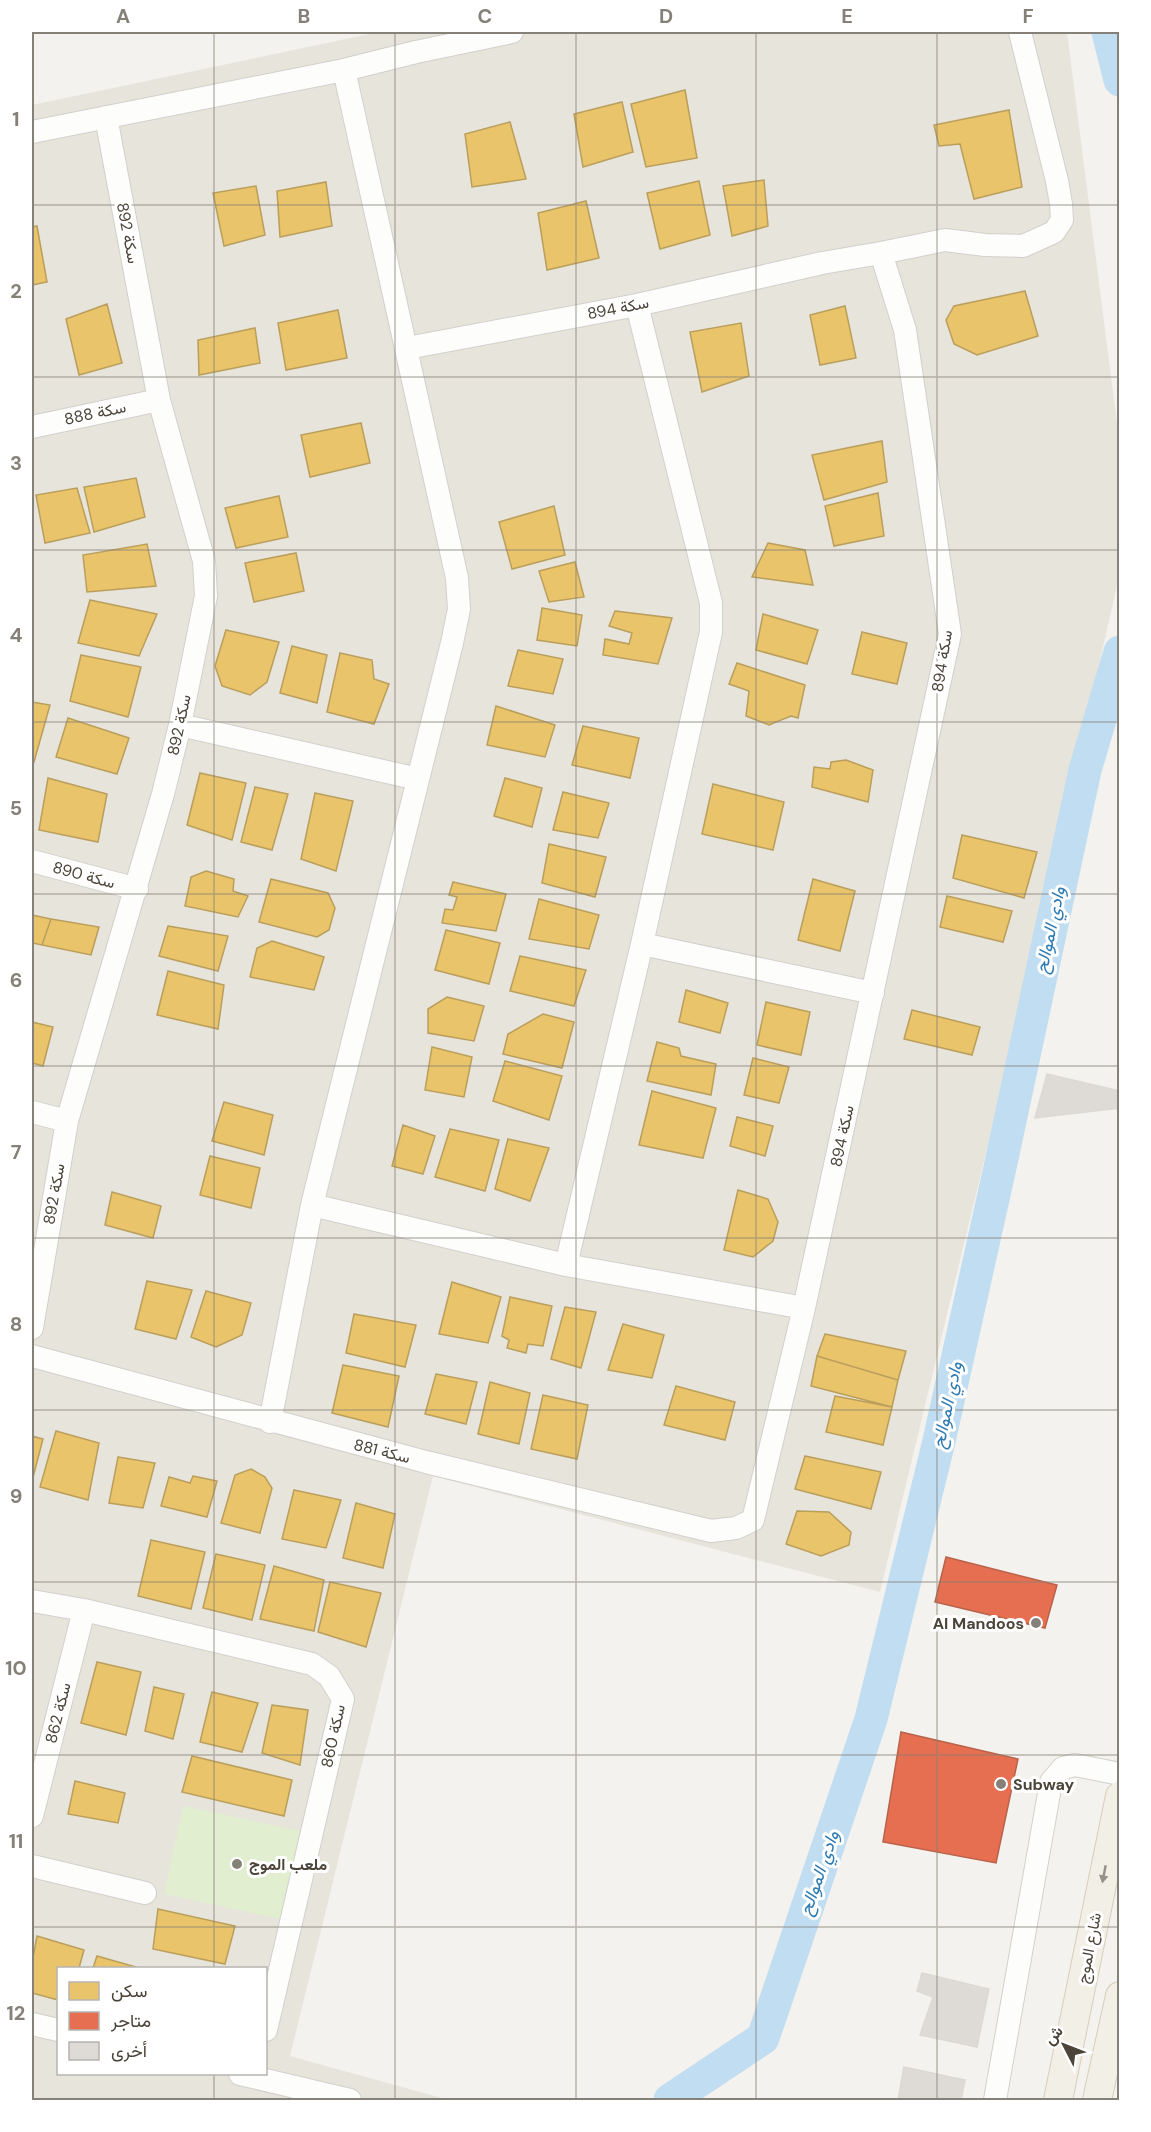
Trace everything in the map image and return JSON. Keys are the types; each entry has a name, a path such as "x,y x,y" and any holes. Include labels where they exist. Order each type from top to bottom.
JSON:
{"main road":[{"name":"شارع الموج","path":"1058,2100 1119,1796"},
{"path":"1097,2100 1119,1996"}],"street":[{"path":"32,132 344,70 512,32"},
{"path":"881,253 945,240 985,245 1023,246 1054,232 1062,220 1057,181 1020,32"},
{"path":"270,1422 312,1205 459,609 457,578 344,70"},
{"name":"سكة 892","path":"32,1328 67,1121 137,889 180,725 206,596 204,561 159,400 106,117"},
{"name":"سكة 894","path":"407,348 637,305 822,263 881,253 904,330 950,634 804,1308 753,1520 736,1528"},
{"path":"566,1265 642,944 711,632 711,603 637,305"},
{"name":"سكة 888","path":"32,427 159,400"},
{"path":"180,725 418,779"},
{"name":"سكة 890","path":"32,861 137,889"},
{"path":"642,944 873,993"},
{"path":"32,1113 67,1121"},
{"path":"312,1205 566,1265 804,1308"},
{"name":"سكة 881","path":"32,1356 270,1422 711,1531 736,1528"},
{"name":"سكة 860","path":"32,1600 84,1610 312,1664 329,1676 343,1699 267,2026"},
{"name":"سكة 862","path":"32,1816 84,1610"},
{"path":"995,2100 1051,1782 1063,1768 1075,1765 1119,1774"},
{"path":"32,1866 145,1893"},
{"path":"32,2024 57,2030"},
{"path":"250,2075 350,2100"}],"shaded area":[{"path":"379,32 1067,32 1118,431 1119,577 1012,1045 880,1592 433,1476 290,2056 449,2100 32,2100 32,105"}],"green space":[{"path":"183,1806 314,1834 295,1922 164,1894"}],"building: سكن":[{"path":"685,90 697,158 646,167 631,104"},
{"path":"622,102 633,152 583,167 574,114"},
{"path":"1009,110 1022,187 974,199 960,144 939,146 934,125"},
{"path":"510,122 526,179 472,187 465,134"},
{"path":"764,180 768,226 732,236 723,186"},
{"path":"699,181 710,235 660,249 647,193"},
{"path":"326,182 332,226 280,237 277,191"},
{"path":"256,186 265,235 224,246 213,193"},
{"path":"586,201 599,258 547,270 538,213"},
{"path":"37,226 47,282 32,285 32,227"},
{"path":"1025,291 1038,336 977,355 954,344 946,320 954,306"},
{"path":"107,304 122,363 79,375 66,319"},
{"path":"845,306 856,358 820,365 810,315"},
{"path":"338,310 347,358 286,370 278,323"},
{"path":"741,323 749,376 702,392 690,332"},
{"path":"255,328 260,363 199,375 198,340"},
{"path":"361,423 370,463 310,477 301,435"},
{"path":"882,441 887,482 824,500 812,455"},
{"path":"136,478 145,517 94,532 84,487"},
{"path":"77,488 90,533 45,543 36,495"},
{"path":"878,493 884,536 834,546 825,506"},
{"path":"279,496 288,537 236,548 225,508"},
{"path":"554,506 565,555 512,569 499,522"},
{"path":"768,543 805,550 813,585 752,577"},
{"path":"147,544 156,586 87,592 83,555"},
{"path":"296,553 304,591 254,602 245,563"},
{"path":"575,562 584,597 549,602 539,571"},
{"path":"90,600 157,614 139,656 78,643"},
{"path":"542,608 582,615 577,646 537,640"},
{"path":"615,611 672,618 658,664 603,655 605,639 629,644 632,633 609,626"},
{"path":"763,614 818,630 807,664 756,650"},
{"path":"226,630 279,642 267,682 250,695 222,686 215,666"},
{"path":"862,632 907,643 897,684 852,674"},
{"path":"292,646 327,655 317,703 280,693"},
{"path":"518,650 563,659 553,694 508,686"},
{"path":"340,653 372,660 374,679 389,684 374,724 327,712"},
{"path":"81,655 141,667 128,717 70,701"},
{"path":"737,663 805,685 798,718 791,716 769,725 746,716 749,691 729,684"},
{"path":"32,702 50,705 34,762 32,761"},
{"path":"496,706 555,725 545,757 487,745"},
{"path":"68,718 129,738 117,774 56,757"},
{"path":"583,726 639,738 630,778 572,765"},
{"path":"846,760 873,770 868,802 812,787 814,767 830,769 831,762"},
{"path":"200,773 246,783 232,840 187,825"},
{"path":"48,778 107,794 98,842 39,830"},
{"path":"505,778 542,788 532,827 494,816"},
{"path":"713,784 784,802 773,850 702,834"},
{"path":"255,787 288,794 272,850 241,842"},
{"path":"563,792 609,803 598,838 553,830"},
{"path":"315,793 353,801 336,871 301,859"},
{"path":"962,835 1037,852 1024,898 953,878"},
{"path":"549,844 606,857 595,897 542,883"},
{"path":"206,871 234,879 233,891 248,896 238,917 185,906 191,877"},
{"path":"271,879 328,893 335,908 329,930 317,937 259,922"},
{"path":"813,879 855,891 840,951 798,940"},
{"path":"453,882 506,894 496,931 442,923 445,909 453,910 457,897 449,895"},
{"path":"947,896 1012,911 1003,942 940,927"},
{"path":"539,899 599,915 589,949 529,939"},
{"path":"32,915 51,919 42,945 32,943"},
{"path":"51,919 99,927 91,955 42,945"},
{"path":"168,926 228,936 218,971 159,956"},
{"path":"446,930 500,943 489,984 435,970"},
{"path":"272,941 324,957 314,990 250,977 257,948"},
{"path":"520,956 586,970 574,1006 510,991"},
{"path":"168,971 224,985 218,1029 157,1015"},
{"path":"686,990 728,1003 720,1033 679,1022"},
{"path":"447,997 484,1006 474,1041 428,1033 428,1009"},
{"path":"766,1002 810,1012 801,1055 757,1045"},
{"path":"912,1010 980,1027 972,1055 904,1039"},
{"path":"543,1014 574,1022 562,1068 503,1054 508,1034"},
{"path":"32,1022 53,1027 43,1066 32,1063"},
{"path":"657,1042 679,1048 681,1056 716,1064 711,1095 647,1081"},
{"path":"432,1047 472,1057 464,1097 425,1090"},
{"path":"753,1058 789,1067 779,1103 744,1095"},
{"path":"505,1061 562,1076 549,1120 493,1101"},
{"path":"652,1091 716,1108 703,1158 639,1145"},
{"path":"224,1102 273,1115 264,1155 212,1141"},
{"path":"737,1117 773,1126 765,1156 730,1146"},
{"path":"403,1125 435,1136 423,1174 392,1166"},
{"path":"450,1129 499,1140 485,1191 435,1177"},
{"path":"508,1139 549,1148 530,1201 495,1189"},
{"path":"210,1156 260,1168 251,1208 200,1195"},
{"path":"738,1190 768,1199 778,1222 773,1241 753,1257 724,1250"},
{"path":"112,1192 161,1206 153,1238 105,1225"},
{"path":"147,1281 192,1290 176,1339 135,1329"},
{"path":"452,1282 501,1297 488,1343 439,1334"},
{"path":"206,1291 251,1303 242,1335 216,1347 191,1337"},
{"path":"510,1297 552,1306 543,1346 528,1344 526,1353 507,1348 509,1340 502,1336"},
{"path":"565,1307 596,1312 581,1368 551,1359"},
{"path":"354,1314 416,1325 405,1367 346,1353"},
{"path":"623,1324 664,1335 652,1378 608,1370"},
{"path":"825,1334 906,1351 898,1380 817,1356"},
{"path":"817,1356 898,1380 892,1407 811,1386"},
{"path":"343,1365 399,1376 388,1427 332,1413"},
{"path":"436,1374 477,1382 466,1424 425,1414"},
{"path":"490,1382 530,1393 519,1444 478,1434"},
{"path":"676,1386 735,1402 725,1440 664,1425"},
{"path":"543,1395 588,1405 577,1459 531,1449"},
{"path":"835,1396 892,1407 883,1445 826,1432"},
{"path":"56,1431 99,1443 88,1500 40,1487"},
{"path":"32,1436 43,1439 32,1481"},
{"path":"805,1456 881,1472 871,1509 795,1489"},
{"path":"118,1457 155,1463 143,1508 109,1503"},
{"path":"251,1469 265,1477 272,1488 260,1533 221,1523 235,1475"},
{"path":"193,1476 217,1481 207,1517 161,1506 169,1477 190,1483"},
{"path":"294,1490 341,1500 326,1548 282,1539"},
{"path":"356,1503 395,1514 383,1568 343,1558"},
{"path":"797,1511 829,1512 851,1532 849,1545 821,1556 786,1544"},
{"path":"151,1540 205,1552 191,1609 138,1596"},
{"path":"216,1554 265,1565 252,1620 203,1608"},
{"path":"274,1566 324,1580 314,1631 260,1619"},
{"path":"330,1582 381,1593 366,1647 318,1632"},
{"path":"97,1662 141,1672 126,1735 81,1723"},
{"path":"154,1687 184,1694 173,1739 145,1731"},
{"path":"212,1692 258,1703 242,1752 200,1742"},
{"path":"272,1705 308,1710 300,1765 262,1753"},
{"path":"192,1756 292,1780 284,1816 182,1792"},
{"path":"75,1781 125,1793 118,1823 68,1814"},
{"path":"158,1909 235,1926 225,1964 153,1949"},
{"path":"37,1936 84,1950 79,1967 57,1967 57,2000 32,1993 32,1963"},
{"path":"97,1956 136,1967 93,1967"}],"building: متاجر":[{"path":"946,1557 1057,1585 1045,1628 935,1602"},
{"path":"901,1732 1018,1759 996,1863 883,1842"}],"building: أخرى":[{"path":"1047,1074 1120,1091 1120,1108 1035,1118"},
{"path":"922,1973 989,1989 977,2047 920,2035 933,1997 917,1991"},
{"path":"904,2067 965,2080 961,2100 898,2100"}],"waterway":[{"name":"وادي الموالح","path":"1108,32 1120,80"},
{"name":"وادي الموالح","path":"670,2100 763,2038 871,1719 939,1441 1085,770 1120,652"}],"place":[{"name":"Al Mandoos","path":"1036,1623"},
{"name":"Subway","path":"1001,1784"},
{"name":"ملعب الموج","path":"237,1864"}]}
